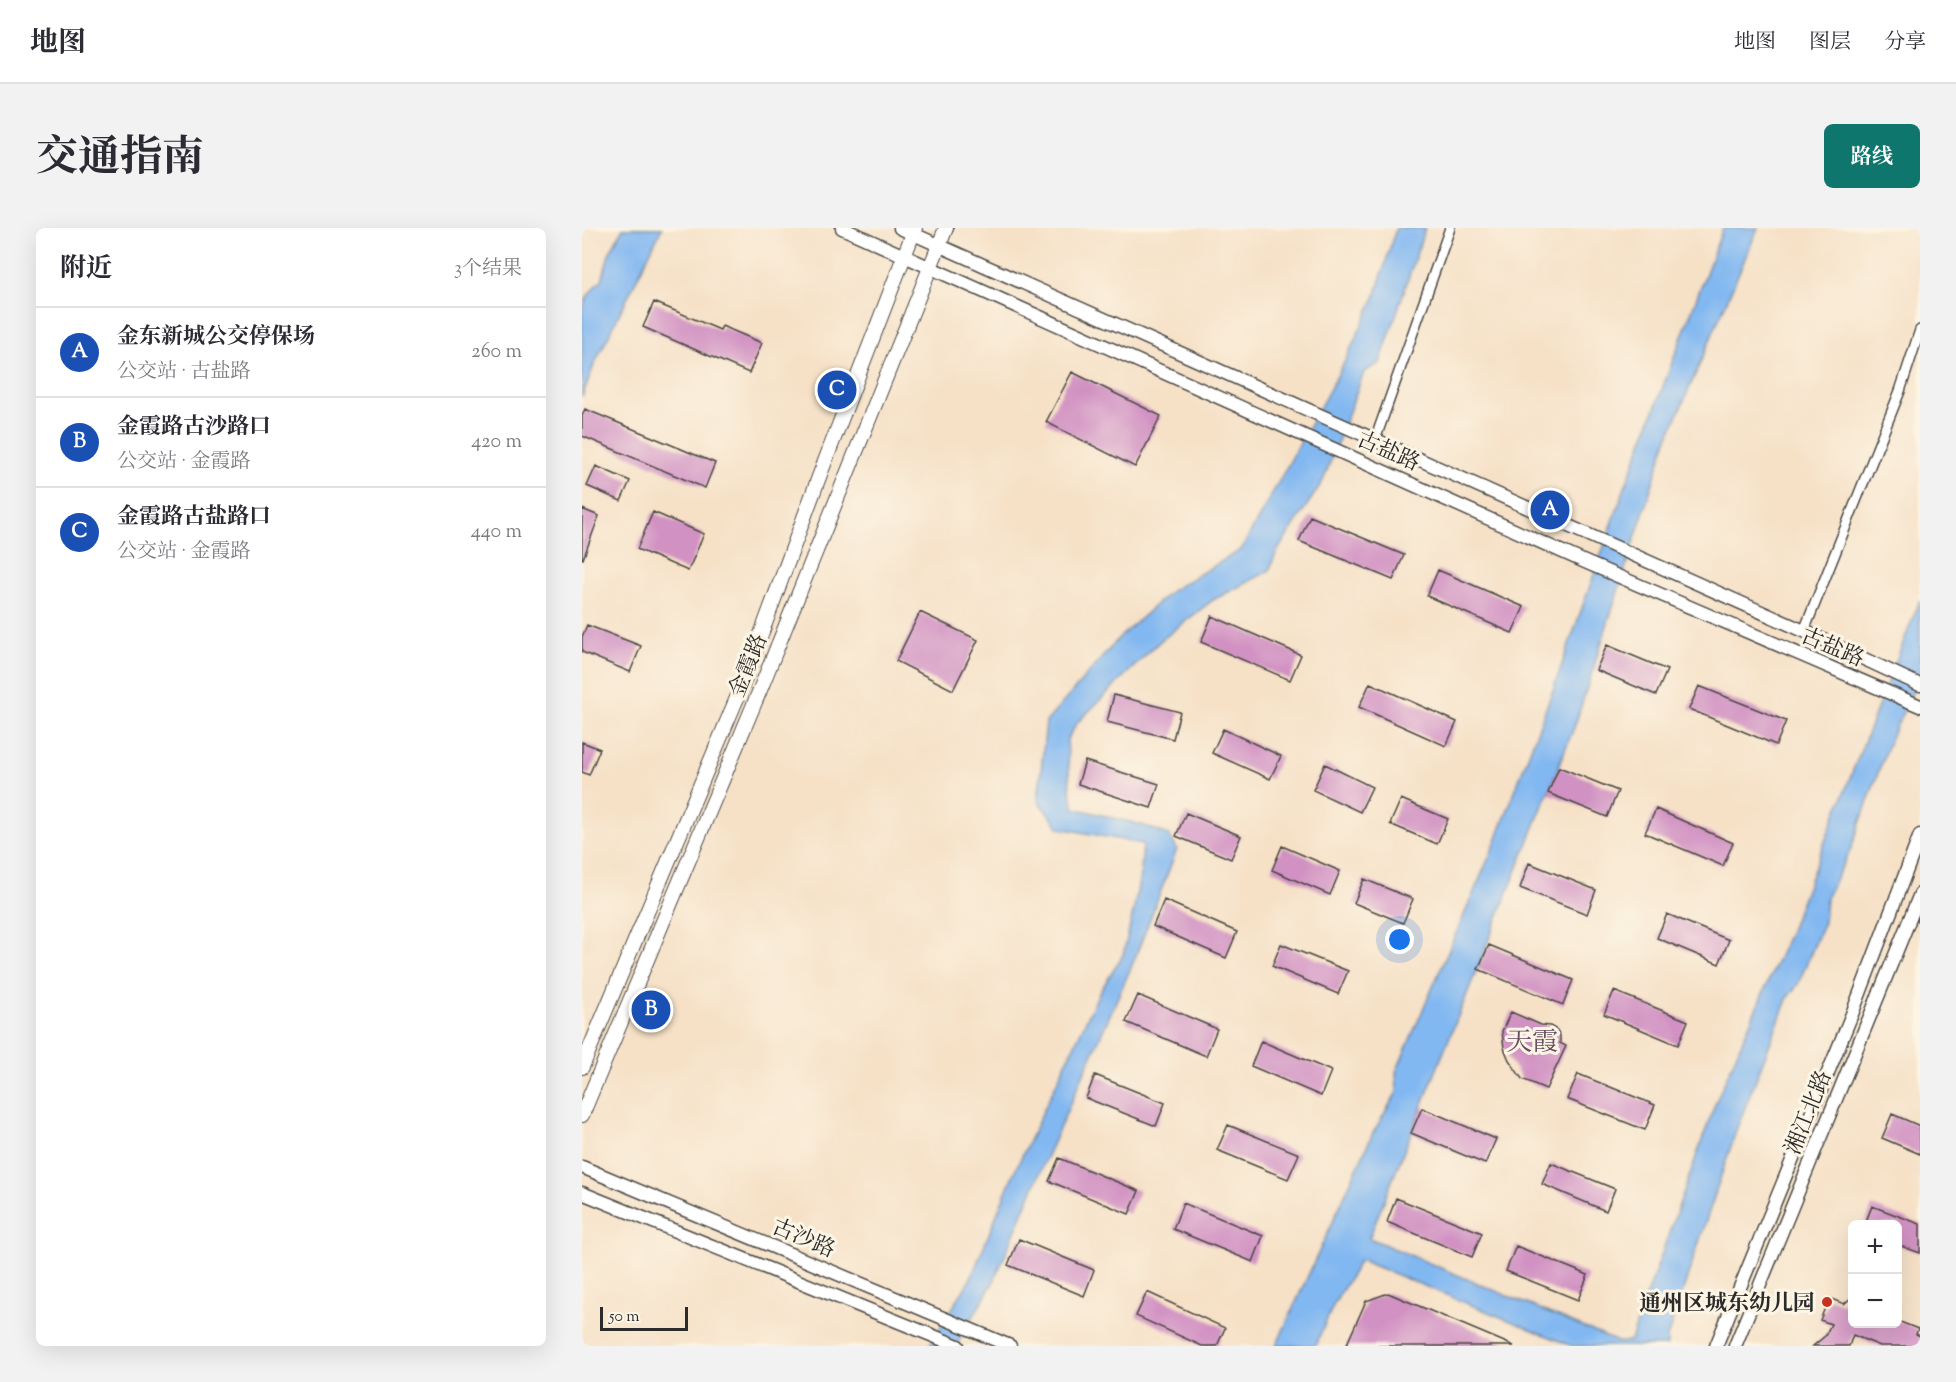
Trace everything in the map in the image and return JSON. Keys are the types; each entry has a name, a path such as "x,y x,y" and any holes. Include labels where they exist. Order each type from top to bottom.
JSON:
{"main road":[{"name":"金霞路","path":"582,1115 760,690 946,228"},
{"name":"金霞路","path":"582,1067 742,686 904,256 909,230"}],"street":[{"name":"古盐路","path":"842,228 1585,562 1917,705"},
{"path":"1376,440 1450,228"},
{"name":"古盐路","path":"909,230 1920,685"},
{"path":"1804,631 1900,391 1920,330"},
{"path":"1716,1346 1852,1014 1920,835"},
{"name":"湘江北路","path":"1735,1346 1920,894"},
{"name":"古沙路","path":"582,1167 1010,1346"},
{"name":"古沙路","path":"582,1192 958,1346"}],"water":[{"path":"623,228 662,228 594,365 582,397 582,310 587,297 602,280 609,254"},
{"path":"1396,228 1425,228 1380,363 1364,372 1323,481 1276,553 1269,571 1213,600 1159,642 1077,723 1067,739 1070,788 1074,808 1142,825 1169,835 1177,849 1133,963 994,1281 956,1346 929,1346 971,1278 1012,1177 1099,993 1123,955 1134,909 1143,844 1060,828 1038,801 1046,722 1119,638 1172,590 1241,550 1343,365 1375,297"},
{"path":"1723,228 1758,228 1665,445 1575,725 1369,1238 1618,1342 1631,1340 1715,1104 1789,933 1920,600 1920,676 1889,742 1851,849 1826,898 1824,922 1798,984 1788,997 1737,1128 1667,1338 1667,1346 1572,1346 1360,1260 1334,1304 1315,1346 1276,1346 1373,1133 1397,1092 1396,1072 1496,841 1624,490"}],"building":[{"path":"654,302 720,330 722,326 762,343 749,373 643,327"},
{"path":"1072,372 1161,416 1135,467 1046,422"},
{"path":"585,409 715,463 705,488 582,436 582,416"},
{"path":"596,466 630,481 621,501 587,486"},
{"path":"582,509 599,516 583,559 582,559"},
{"path":"653,512 704,534 688,571 637,549"},
{"path":"1310,516 1404,555 1393,580 1299,541"},
{"path":"1438,570 1524,607 1512,633 1427,596"},
{"path":"920,612 978,640 953,690 896,661"},
{"path":"1212,616 1301,655 1290,680 1201,642"},
{"path":"587,625 641,646 630,672 582,652 582,637"},
{"path":"1607,645 1667,670 1656,695 1596,670"},
{"path":"1370,683 1457,722 1446,746 1359,707"},
{"path":"1699,686 1786,721 1776,745 1689,709"},
{"path":"1114,695 1180,712 1173,739 1107,722"},
{"path":"1223,729 1281,756 1270,779 1212,753"},
{"path":"582,742 600,749 589,775 582,772"},
{"path":"1085,761 1159,784 1151,808 1078,784"},
{"path":"1325,764 1372,787 1360,812 1313,790"},
{"path":"1559,767 1618,791 1607,817 1548,793"},
{"path":"1401,799 1448,819 1437,844 1390,824"},
{"path":"1656,809 1733,843 1723,866 1645,833"},
{"path":"1186,813 1241,836 1231,859 1176,836"},
{"path":"1282,846 1340,871 1330,895 1272,870"},
{"path":"1529,863 1596,890 1587,914 1520,888"},
{"path":"1364,879 1413,899 1403,923 1354,903"},
{"path":"1164,900 1237,932 1226,958 1153,926"},
{"path":"1667,914 1729,940 1719,964 1657,938"},
{"path":"1281,944 1348,971 1338,994 1272,966"},
{"path":"1489,945 1573,980 1563,1005 1478,969"},
{"path":"1614,991 1688,1021 1678,1045 1604,1014"},
{"path":"1138,995 1217,1029 1206,1056 1126,1022"},
{"path":"1511,1012 1557,1030 1560,1043 1566,1046 1546,1089 1522,1079 1509,1060 1504,1048 1502,1031"},
{"path":"1261,1041 1331,1071 1321,1096 1251,1066"},
{"path":"1578,1074 1655,1105 1645,1130 1567,1099"},
{"path":"1095,1075 1165,1103 1156,1126 1086,1098"},
{"path":"1422,1108 1496,1139 1485,1164 1411,1133"},
{"path":"1892,1114 1920,1126 1920,1154 1882,1138"},
{"path":"1228,1125 1299,1154 1288,1179 1217,1150"},
{"path":"1059,1158 1139,1191 1129,1214 1049,1181"},
{"path":"1551,1163 1615,1189 1606,1211 1542,1184"},
{"path":"1396,1198 1482,1233 1472,1257 1387,1222"},
{"path":"1183,1203 1263,1236 1253,1262 1173,1229"},
{"path":"1872,1206 1920,1224 1920,1253 1902,1246 1902,1220 1867,1220"},
{"path":"1019,1239 1094,1270 1084,1296 1008,1265"},
{"path":"1516,1246 1588,1275 1578,1300 1506,1271"},
{"path":"1147,1292 1225,1328 1217,1346 1202,1346 1136,1316"},
{"path":"1388,1293 1514,1346 1346,1346 1366,1301"},
{"path":"1829,1298 1844,1304 1848,1300 1848,1328 1902,1328 1902,1323 1918,1329 1916,1334 1920,1336 1920,1346 1880,1346 1853,1335 1849,1346 1813,1346 1825,1336 1831,1324 1820,1320"}],"place":[{"name":"金霞路古盐路口","path":"837,390"},
{"name":"金东新城公交停保场","path":"1550,510"},
{"name":"金霞路古沙路口","path":"651,1010"},
{"name":"通州区城东幼儿园","path":"1827,1302"}],"district":[{"name":"天霞","path":"1532,1041"}]}
